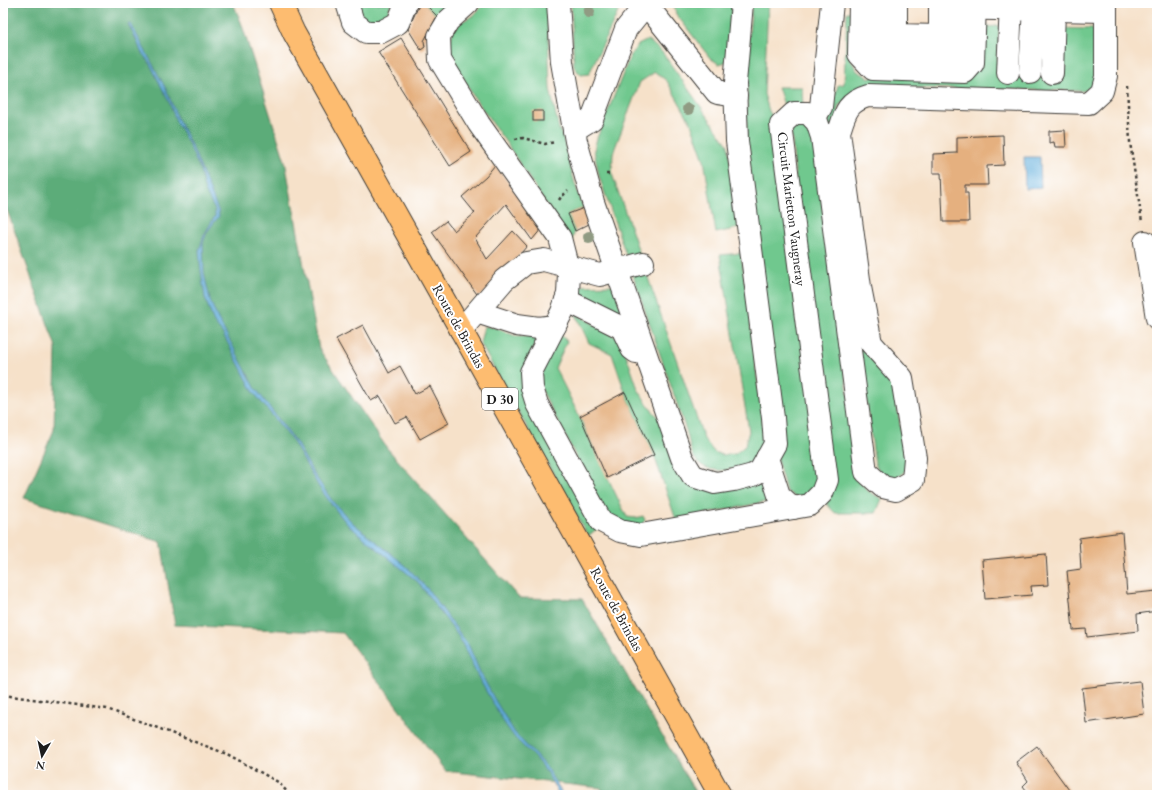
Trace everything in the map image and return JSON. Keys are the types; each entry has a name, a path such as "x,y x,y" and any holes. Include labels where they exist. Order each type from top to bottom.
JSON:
{"main road":[{"name":"Route de Brindas","path":"280,3 294,33 720,795"}],"street":[{"path":"347,3 353,22 366,32 381,32 398,23 406,3"},
{"name":"Circuit Marietton Vaugneray","path":"468,3 448,21 438,36 440,60 479,124 560,238 567,266 568,294 562,312 531,372 532,388 537,404 601,521 620,531 641,535 810,505 822,493 827,480 780,125 794,113 808,113 814,119"},
{"path":"558,3 562,62 574,130 593,202 682,458 692,476 715,483 753,475 760,470 775,444 774,418 737,141 736,83 742,3"},
{"path":"574,130 592,119 626,29 646,3 717,93 736,96"},
{"path":"832,3 821,107 814,119 817,122 822,137 866,472 883,488 896,490 913,480 914,458 902,378 871,343 860,287 839,132 845,113 857,99 868,96 1089,103 1102,91 1106,76 1106,7 957,5"},
{"path":"860,3 859,54 873,69 965,72 973,63 957,5"},
{"path":"880,3 879,50 955,52 957,5"},
{"path":"896,3 896,35 940,36 957,5"},
{"path":"1008,73 1011,6"},
{"path":"1030,72 1050,7"},
{"path":"1050,7 1052,73"},
{"path":"1145,242 1157,318"},
{"path":"461,330 504,280 526,264 544,260 600,275 643,263"},
{"path":"566,300 622,328 632,349 650,367"},
{"path":"477,312 517,325 539,328 555,326"},
{"path":"767,458 779,495 793,508"}],"path":[{"path":"1127,80 1130,142 1145,242"},
{"path":"498,151 515,139 522,138 545,144 558,142 574,130"},
{"path":"3,695 107,709 227,754 278,782 290,795"}],"green space":[{"path":"3,3 233,3 241,22 285,161 319,349 387,448 519,598 582,599 697,795 604,795 601,788 445,771 343,633 175,625 161,542 24,498 54,430 56,347 6,207 3,203"},
{"path":"355,3 391,3 385,23 365,23"},
{"path":"424,3 453,3 437,16"},
{"path":"485,3 547,3 550,89 559,129 563,138 575,184 584,208 568,214 575,231 571,243 507,144 472,94 451,56 450,43 453,31 461,22 473,16"},
{"path":"571,3 617,3 618,12 589,74 581,75 574,67"},
{"path":"675,3 733,3 726,62 719,64 710,58 676,14 674,6"},
{"path":"752,3 768,3 764,94 769,111 774,119 821,478 810,495 795,497 786,491 778,463 746,153 748,45"},
{"path":"847,12 852,12 850,58 857,71 870,78 984,27 999,26 997,77 1017,77 1020,27 1092,29 1100,36 1096,84 1085,91 870,87 838,106 866,353 893,382 906,461 905,471 898,478 889,478 884,476 875,464 828,125 830,112 838,85 844,84"},
{"path":"648,40 662,52 728,145 739,228 716,233 704,160 691,123 667,81 655,72 640,82 613,153 612,174 704,439 714,452 723,455 735,454 745,446 749,431 720,255 741,253 764,432 758,456 745,465 727,470 709,469 696,460 692,454 686,430 599,176 594,150 597,138 631,54 638,45"},
{"path":"778,87 802,87 803,107 785,108"},
{"path":"800,121 812,129 860,482 868,491 882,499 876,513 835,513 826,503 791,130"},
{"path":"614,285 624,320 575,296 575,286"},
{"path":"575,313 621,340 638,389 649,407 661,420 680,474 763,476 774,500 676,520 654,455 625,392 612,354 589,343"},
{"path":"484,326 497,328 515,336 538,336 524,375 598,528 588,536 480,343"},
{"path":"558,333 567,341 555,368 627,517 636,518 643,516 645,520 642,525 626,525 606,515 536,379"}],"water":[{"path":"128,24 131,24 166,89 218,210 219,216 207,232 203,243 204,273 210,300 217,317 256,389 297,444 314,474 333,502 353,523 405,565 427,588 469,646 479,670 515,733 546,767 563,795 559,795 547,773 536,759 515,738 505,724 478,677 459,637 418,582 348,525 332,505 319,487 292,440 254,393 223,334 214,323 205,298 199,251 204,235 215,216 215,210 205,191 200,170 176,121 169,102 149,62 141,52"},
{"path":"1024,157 1040,157 1041,188 1025,189"}],"building":[{"path":"420,3 424,3 437,16 424,41 425,47 421,50 408,29"},
{"path":"401,38 471,152 450,166 378,52"},
{"path":"533,111 543,111 543,121 533,121"},
{"path":"1065,130 1066,147 1055,147 1054,142 1049,143 1049,131"},
{"path":"1003,135 1004,165 987,166 988,185 965,185 965,193 968,193 969,222 943,222 941,173 933,173 933,154 957,153 957,137"},
{"path":"495,165 542,228 532,240 506,204 475,238 487,259 513,231 527,246 490,289 479,297 432,232 446,221 454,231 475,213 462,197 486,176"},
{"path":"584,208 591,223 575,231 568,214"},
{"path":"363,325 389,373 400,366 415,394 430,386 449,423 420,439 407,417 395,423 380,396 371,401 336,339"},
{"path":"625,392 654,455 607,478 580,416"},
{"path":"1154,517 1157,517 1157,551 1156,551"},
{"path":"1122,532 1127,594 1157,591 1157,611 1137,614 1138,631 1087,637 1086,629 1073,630 1067,571 1081,569 1079,538"},
{"path":"1046,554 1048,585 1031,586 1032,595 985,599 982,560"},
{"path":"1140,681 1144,714 1086,723 1082,688"},
{"path":"1037,746 1069,790 1063,795 1030,795 1023,786 1028,781 1016,762"}]}
